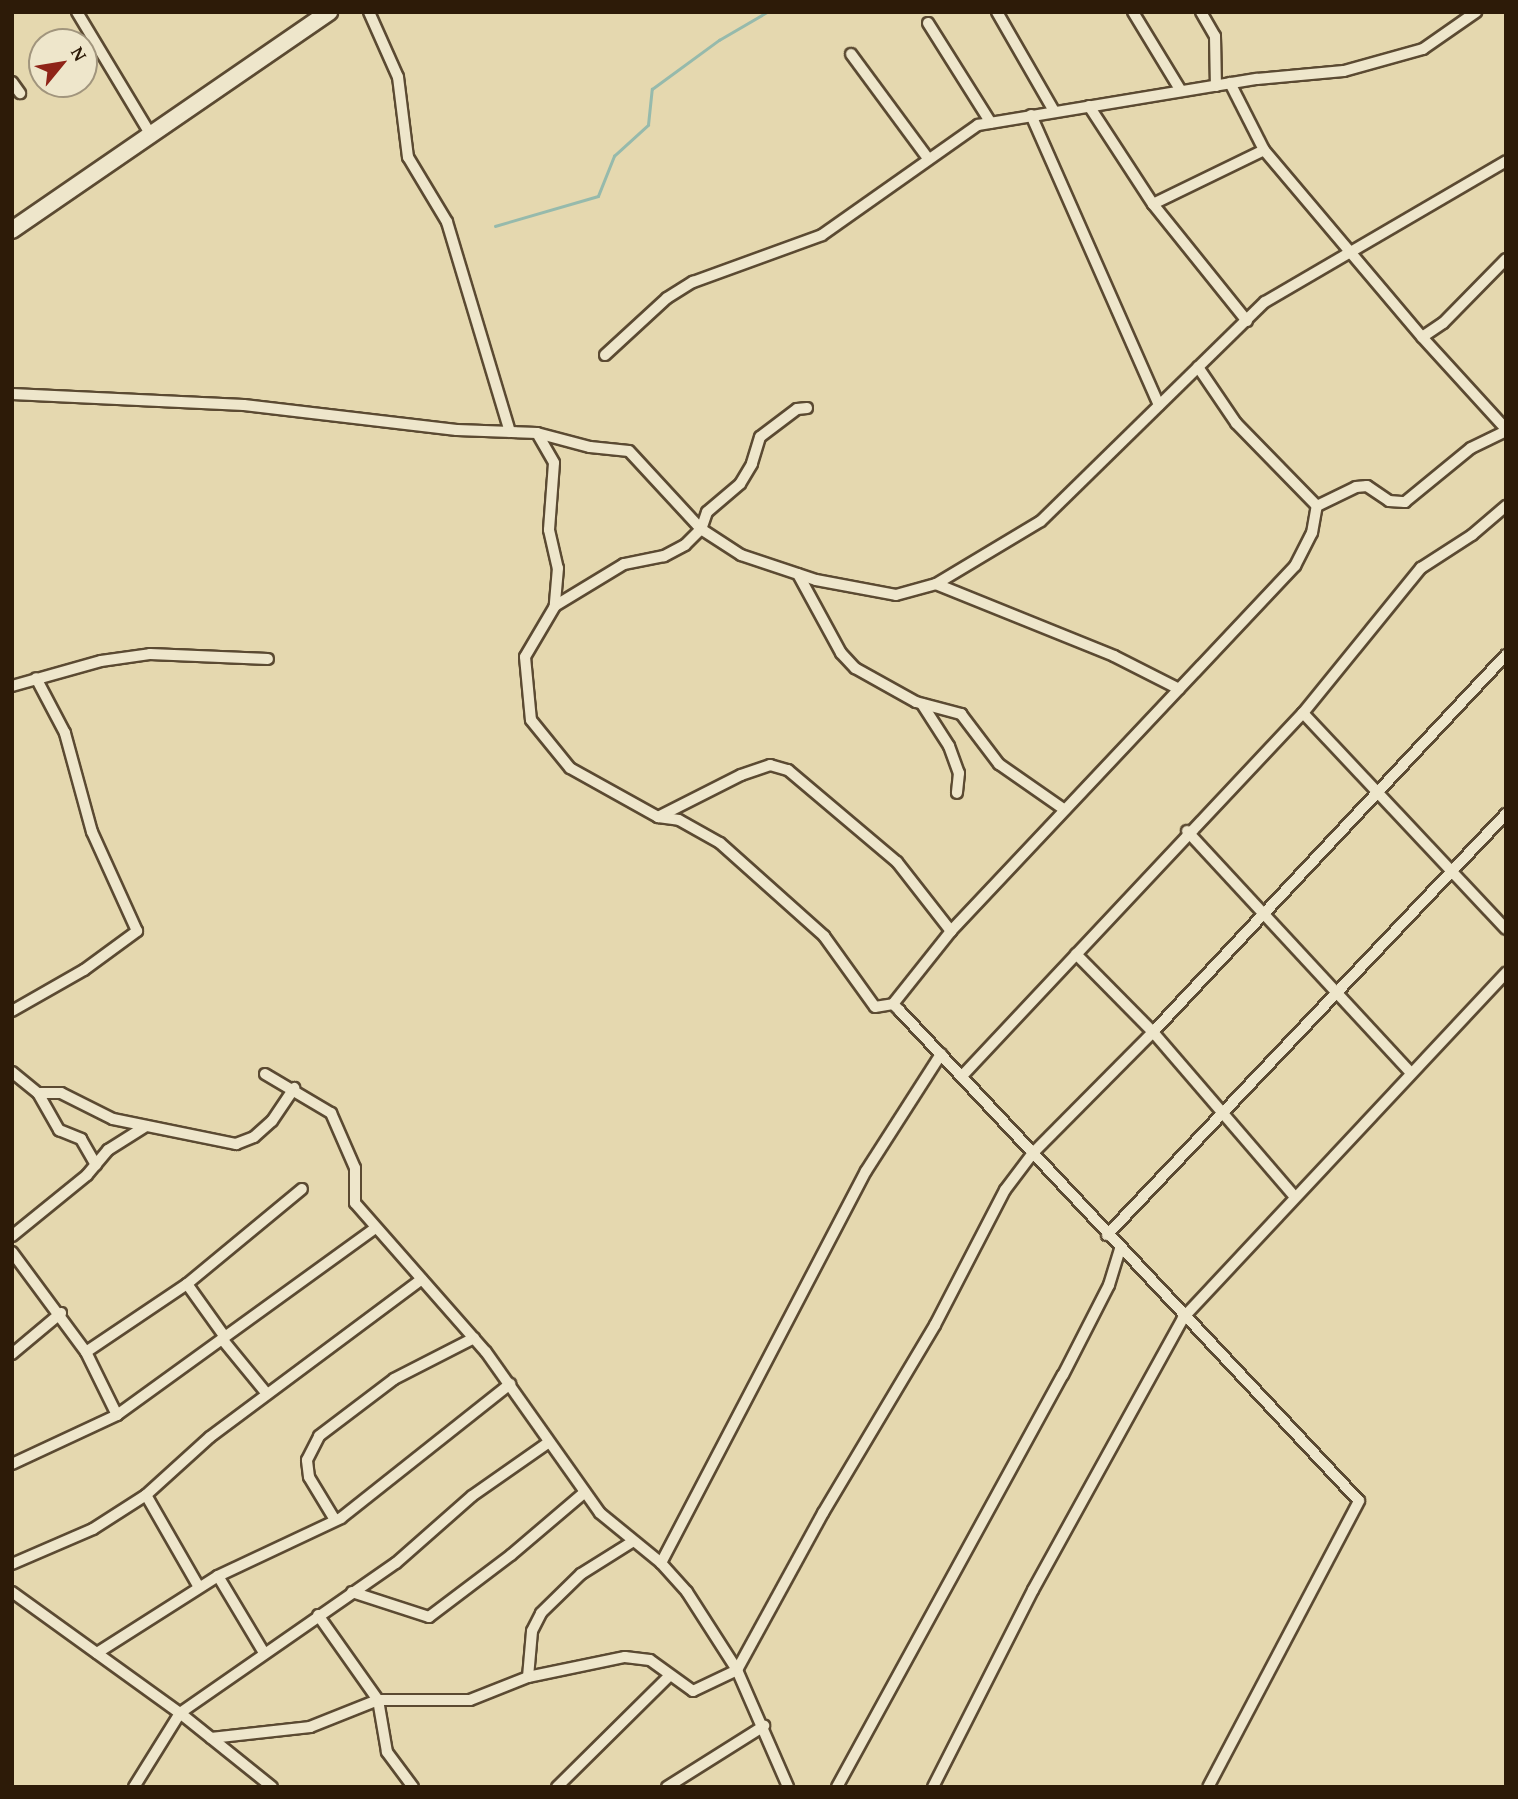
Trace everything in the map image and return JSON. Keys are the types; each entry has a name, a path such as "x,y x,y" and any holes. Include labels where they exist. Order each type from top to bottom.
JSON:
{"main road":[{"path":"12,230 151,135 310,18 329,12"}],"street":[{"path":"77,12 151,135"},
{"path":"369,12 398,77 408,157 447,222 510,432"},
{"path":"997,12 1054,111"},
{"path":"1133,12 1181,91"},
{"path":"1201,12 1215,36 1216,86"},
{"path":"605,355 667,298 693,282 822,234 928,157 978,125 1230,83 1344,71 1423,49 1476,12"},
{"path":"928,23 991,123"},
{"path":"850,54 928,157"},
{"path":"12,82 20,93"},
{"path":"1230,83 1264,150 1422,337 1506,430 1471,449 1405,502 1388,501 1367,486 1356,487 1317,506"},
{"path":"1089,106 1153,204 1247,321"},
{"path":"1031,115 1158,405"},
{"path":"1153,204 1264,150"},
{"path":"12,394 244,405 537,433 590,447 629,451 701,529 741,555 798,574 896,595 936,584 1041,520 1265,302 1506,161"},
{"path":"1422,337 1443,323 1506,259"},
{"path":"1198,367 1236,423 1317,506"},
{"path":"555,606 624,564 664,556 685,545 701,529 707,512 746,475 760,437 797,409 807,408"},
{"path":"537,433 554,463 549,530 558,568 555,606 525,657 531,720 570,768 658,817 679,820 720,843 824,936 875,1007 892,1004 950,931 1295,566 1312,533 1317,506"},
{"path":"961,1076 1187,831 1303,713 1421,568 1472,535 1506,506"},
{"path":"798,574 841,653 855,668 922,704 961,714 999,764 1065,810"},
{"path":"936,584 1114,656 1180,689"},
{"path":"12,686 36,678 150,654 268,659"},
{"path":"211,1738 310,1727 378,1700 470,1700 528,1677 625,1657 650,1660 668,1677 699,1690 737,1670 823,1513 935,1325 988,1216 1033,1153 1153,1032 1506,655"},
{"path":"12,1010 84,970 137,931 92,832 65,733 36,678"},
{"path":"922,704 949,746 959,773 957,793"},
{"path":"1303,713 1376,794 1506,929"},
{"path":"658,817 741,775 770,765 788,770 897,862 950,931"},
{"path":"1107,1235 1506,814"},
{"path":"1187,831 1261,915 1410,1072"},
{"path":"1076,954 1153,1032 1294,1196"},
{"path":"933,1787 1034,1590 1183,1318 1410,1072 1506,974"},
{"path":"892,1004 1033,1153 1183,1318 1359,1501 1208,1787"},
{"path":"661,1563 866,1171 941,1054"},
{"path":"12,1072 38,1093 59,1130 81,1139 96,1165"},
{"path":"265,1074 294,1088 331,1113 355,1168 352,1197 375,1228 474,1338 510,1384 585,1492 632,1542 661,1563 687,1592 737,1670 764,1726 788,1787"},
{"path":"38,1093 61,1093 113,1119 241,1143 272,1121 294,1088"},
{"path":"12,1236 96,1165 108,1150 146,1126"},
{"path":"86,1352 187,1284 302,1189"},
{"path":"12,1464 117,1415 375,1228"},
{"path":"837,1787 1063,1375 1109,1285 1120,1250"},
{"path":"12,1252 61,1313 86,1352 117,1415"},
{"path":"12,1564 93,1529 146,1495 267,1394 422,1279"},
{"path":"187,1284 267,1394"},
{"path":"12,1354 61,1313"},
{"path":"335,1520 309,1477 307,1460 319,1436 394,1379 474,1338"},
{"path":"97,1653 218,1576 335,1520 367,1499 510,1384"},
{"path":"134,1787 180,1713 396,1563 489,1483 549,1442"},
{"path":"352,1592 429,1617 585,1492"},
{"path":"146,1495 199,1587"},
{"path":"528,1677 533,1631 541,1613 581,1574 632,1542"},
{"path":"218,1576 264,1653"},
{"path":"12,1592 180,1713 272,1787"},
{"path":"318,1615 378,1700 387,1752 413,1787"},
{"path":"556,1787 668,1677"},
{"path":"667,1787 764,1726"}],"waterway":[{"path":"495,226 598,196 614,156 648,125 652,89 719,40 767,12"}]}
